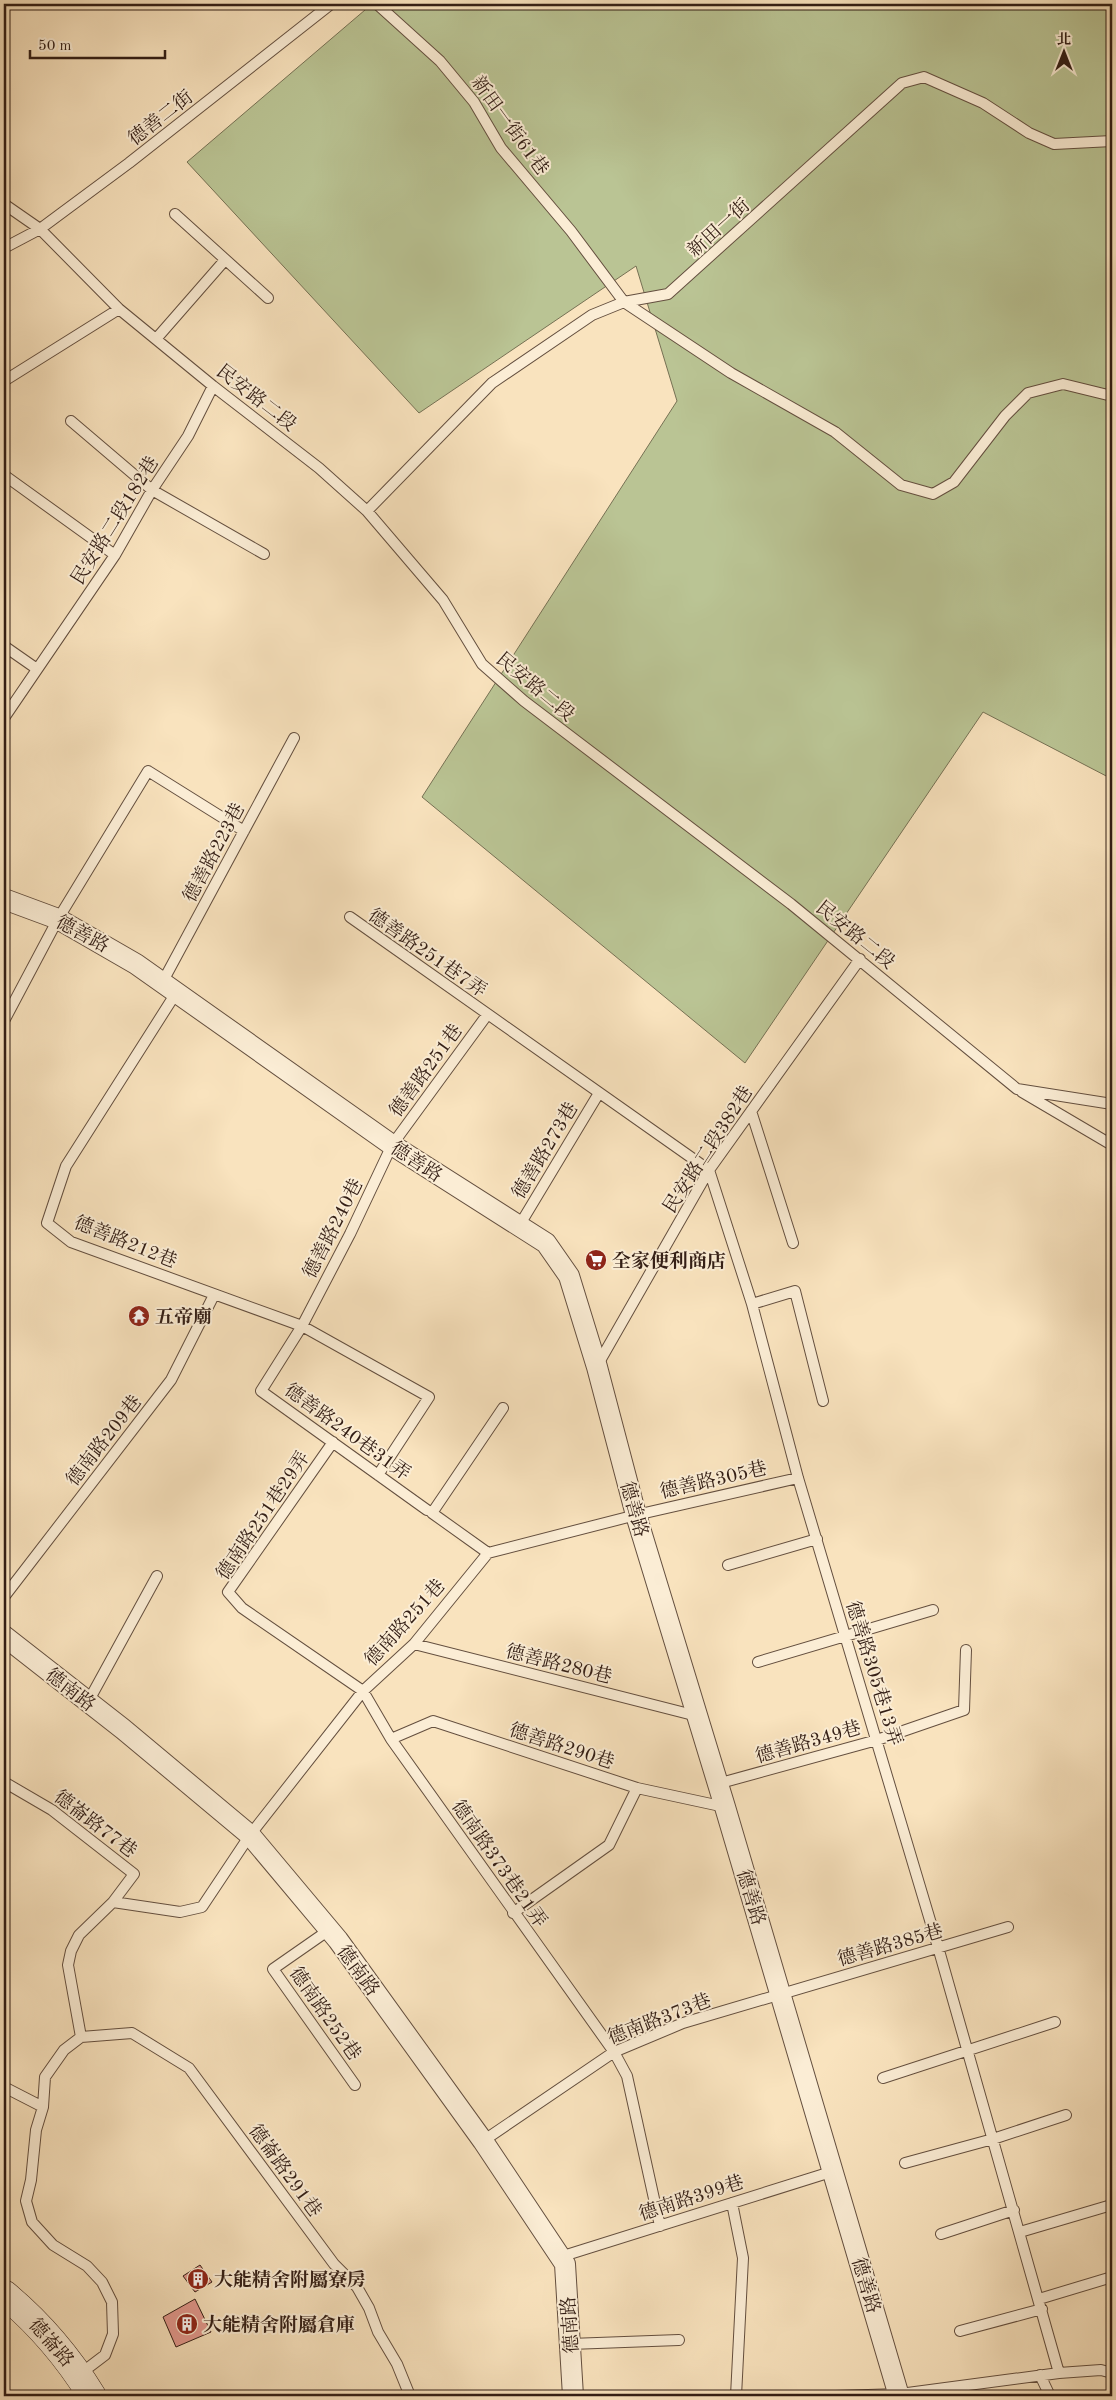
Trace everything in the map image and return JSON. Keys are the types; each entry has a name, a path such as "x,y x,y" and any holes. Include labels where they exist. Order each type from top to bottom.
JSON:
{"street":[{"name":"德善路","path":"4,899 58,918 128,959 392,1145 546,1243 569,1276 597,1367 636,1515 900,2395"},
{"name":"德南路","path":"4,1636 88,1702 250,1835 329,1930 483,2141 564,2264 573,2396"},
{"name":"德崙路","path":"4,2294 39,2325 86,2385"}],"lane":[{"name":"德善二街","path":"4,248 40,229 129,163 331,4"},
{"name":"新田一街61巷","path":"377,4 413,35 446,68 474,102 501,148 571,231 624,302 731,373 835,432 901,485 933,494 954,482 1005,416 1028,393 1063,384 1112,396"},
{"name":"新田一街","path":"367,512 492,383 592,315 624,302 668,294 902,83 924,77 983,103 1029,133 1054,144 1112,141"},
{"name":"民安路二段","path":"4,204 40,229 119,309 213,386 319,468 367,512 443,600 482,664 524,701 860,959 1017,1089 1112,1144"},
{"path":"175,214 268,298"},
{"path":"156,339 225,260"},
{"path":"4,381 119,309"},
{"name":"民安路二段182巷","path":"4,718 115,555 152,490 188,436 213,386"},
{"path":"71,420 152,490 264,554"},
{"path":"4,476 115,555"},
{"path":"4,646 37,669"},
{"name":"德善路223巷","path":"169,988 244,831 294,738"},
{"path":"4,1021 58,918 148,771 244,831"},
{"name":"德善路251巷7弄","path":"350,917 709,1170"},
{"name":"民安路二段382巷","path":"597,1367 709,1170 860,959"},
{"name":"德善路212巷","path":"169,988 66,1166 47,1223 72,1242 302,1326 429,1397 378,1474"},
{"name":"德善路251巷","path":"392,1145 487,1015"},
{"path":"1017,1089 1112,1104"},
{"name":"德善路273巷","path":"519,1226 599,1093"},
{"path":"751,1110 793,1243"},
{"name":"德善路240巷","path":"302,1326 350,1234 392,1145"},
{"name":"德善路305巷13弄","path":"709,1170 752,1304 798,1478 938,1947 1059,2373"},
{"path":"752,1304 795,1291 823,1401"},
{"name":"德南路209巷","path":"4,1597 172,1380 214,1294"},
{"name":"德善路240巷31弄","path":"302,1326 261,1390 427,1510"},
{"path":"503,1408 432,1513 488,1553 636,1515"},
{"name":"德南路251巷29弄","path":"333,1442 228,1592 242,1608 363,1691"},
{"name":"德善路305巷","path":"636,1515 798,1478"},
{"path":"728,1565 817,1539"},
{"name":"德南路251巷","path":"113,1902 180,1912 202,1907 250,1835 363,1691 414,1644 488,1553"},
{"path":"88,1702 157,1576"},
{"path":"758,1662 933,1610"},
{"name":"德善路280巷","path":"414,1644 697,1716"},
{"name":"德善路349巷","path":"718,1784 877,1740 964,1710 966,1650"},
{"name":"德南路373巷21弄","path":"363,1691 391,1739 513,1913 614,2052 627,2076 660,2226"},
{"name":"德善路290巷","path":"391,1739 433,1721 637,1788 725,1807"},
{"name":"德崙路77巷","path":"4,1782 52,1810 134,1874 113,1902 79,1935 71,1951 68,1965 81,2036"},
{"path":"513,1913 609,1845 637,1788"},
{"name":"德善路385巷","path":"781,1994 1008,1927"},
{"name":"德南路252巷","path":"329,1930 273,1969 355,2085"},
{"name":"德南路373巷","path":"483,2141 614,2052 683,2023 781,1994"},
{"path":"882,2078 968,2052 1055,2022"},
{"name":"德崙路291巷","path":"81,2036 132,2033 190,2068 334,2264 356,2287 369,2308 381,2339 397,2364 410,2396"},
{"path":"81,2036 64,2050 45,2077 43,2106 36,2130 31,2180 26,2201 32,2222 53,2245 87,2266 102,2282 112,2302 113,2334 105,2355 86,2385"},
{"path":"4,2086 43,2106"},
{"path":"905,2163 993,2139 1066,2115"},
{"name":"德南路399巷","path":"560,2257 834,2171"},
{"path":"732,2202 743,2258 736,2396"},
{"path":"1020,2232 1108,2206"},
{"path":"941,2234 1014,2210"},
{"path":"960,2331 1112,2277"},
{"path":"570,2344 679,2340"},
{"path":"836,2396 900,2395 1059,2373 1101,2370 1112,2373"},
{"path":"1040,2375 1050,2396"}],"green space":[{"path":"372,4 1112,4 1112,779 983,712 745,1063 422,797 677,401 636,266 419,413 187,162"}],"building":[{"name":"大能精舍附屬寮房","path":"200,2265 212,2282 195,2292 183,2276"},
{"name":"大能精舍附屬倉庫","path":"195,2299 211,2332 176,2347 163,2317"}],"place":[{"name":"全家便利商店","path":"596,1260"},
{"name":"五帝廟","path":"139,1316"},
{"name":"大能精舍附屬寮房","path":"198,2279"},
{"name":"大能精舍附屬倉庫","path":"187,2324"}]}
